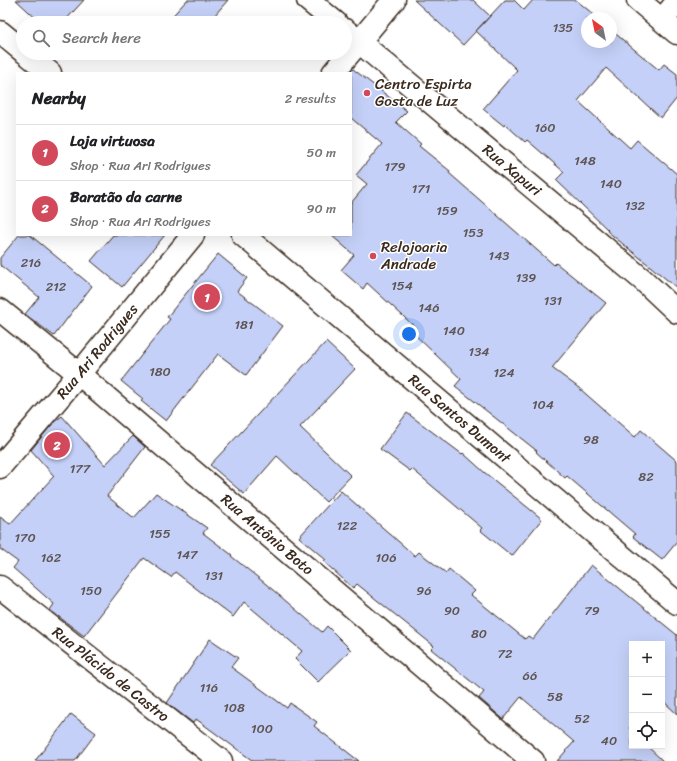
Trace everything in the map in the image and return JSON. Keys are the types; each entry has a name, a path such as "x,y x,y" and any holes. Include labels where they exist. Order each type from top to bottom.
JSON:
{"street":[{"path":"308,0 327,16"},
{"path":"352,36 394,0"},
{"path":"638,0 670,27 677,2"},
{"path":"0,32 16,45"},
{"name":"Rua Xapuri","path":"352,36 643,280 677,312"},
{"path":"34,60 49,72"},
{"path":"334,72 340,60"},
{"name":"Rua Ari Rodrigues","path":"0,468 192,236"},
{"name":"Rua Santos Dumont","path":"244,236 677,603"},
{"name":"Rua Antônio Boto","path":"0,310 79,374 533,761"},
{"name":"Rua Plácido de Castro","path":"0,587 221,761"}],"building":[{"path":"16,0 84,0 69,16 33,16"},
{"path":"187,0 228,0 214,16 172,16"},
{"path":"414,0 473,0 490,16 463,45"},
{"path":"505,0 514,0 524,10 533,0 576,0 591,12 581,12 581,48 617,48 617,35 659,70 664,64 677,74 677,98 661,118 606,68 578,101 630,148 637,140 677,174 677,288 607,231 608,230 556,180 564,172 527,140 525,142 505,124 504,126 483,109 517,70 476,31"},
{"path":"353,69 407,111 396,122 421,144 419,146 450,171 449,173 554,265 556,263 606,303 552,368 579,388 635,437 641,430 677,461 677,542 662,560 633,537 635,534 567,476 565,478 536,452 537,451 455,386 461,379 412,332 416,328 367,283 363,289 341,270 354,255 332,236 352,236 352,202 367,184 356,175 382,144 352,119 351,71"},
{"path":"18,236 31,236 92,286 54,336 25,314 39,297 0,265 0,258"},
{"path":"112,236 164,236 122,287 91,261"},
{"path":"218,254 247,278 237,291 283,326 246,375 218,354 166,421 141,401 143,399 121,381 170,319 167,317"},
{"path":"326,342 355,369 300,427 351,476 326,502 277,456 244,494 210,465"},
{"path":"407,413 462,454 463,453 542,519 512,556 480,530 482,528 412,469 410,471 380,449"},
{"path":"62,416 105,465 133,436 145,447 107,496 134,518 156,493 207,528 203,533 232,555 231,556 322,632 327,626 351,650 318,682 295,659 302,651 244,602 233,617 175,572 171,577 144,558 84,636 50,610 54,604 13,568 18,562 0,549 0,517 10,524 54,476 31,450 54,422"},
{"path":"341,491 415,556 419,552 446,573 449,569 475,591 471,595 525,639 528,636 533,639 591,565 677,635 677,714 665,703 665,641 629,641 629,749 650,749 663,761 557,761 574,742 521,697 503,719 479,698 484,692 431,649 434,646 357,584 353,588 324,562 326,560 299,537"},
{"path":"210,639 238,658 231,667 287,708 290,703 317,722 314,726 359,761 253,761 196,719 193,723 167,703"},
{"path":"71,714 96,733 75,761 35,761"}],"place":[{"name":"Centro Espirta Gosta de Luz","path":"367,93"},
{"name":"Relojoaria Andrade","path":"373,256"},
{"name":"Loja virtuosa","path":"207,297"},
{"name":"Baratão da carne","path":"57,445"}]}
